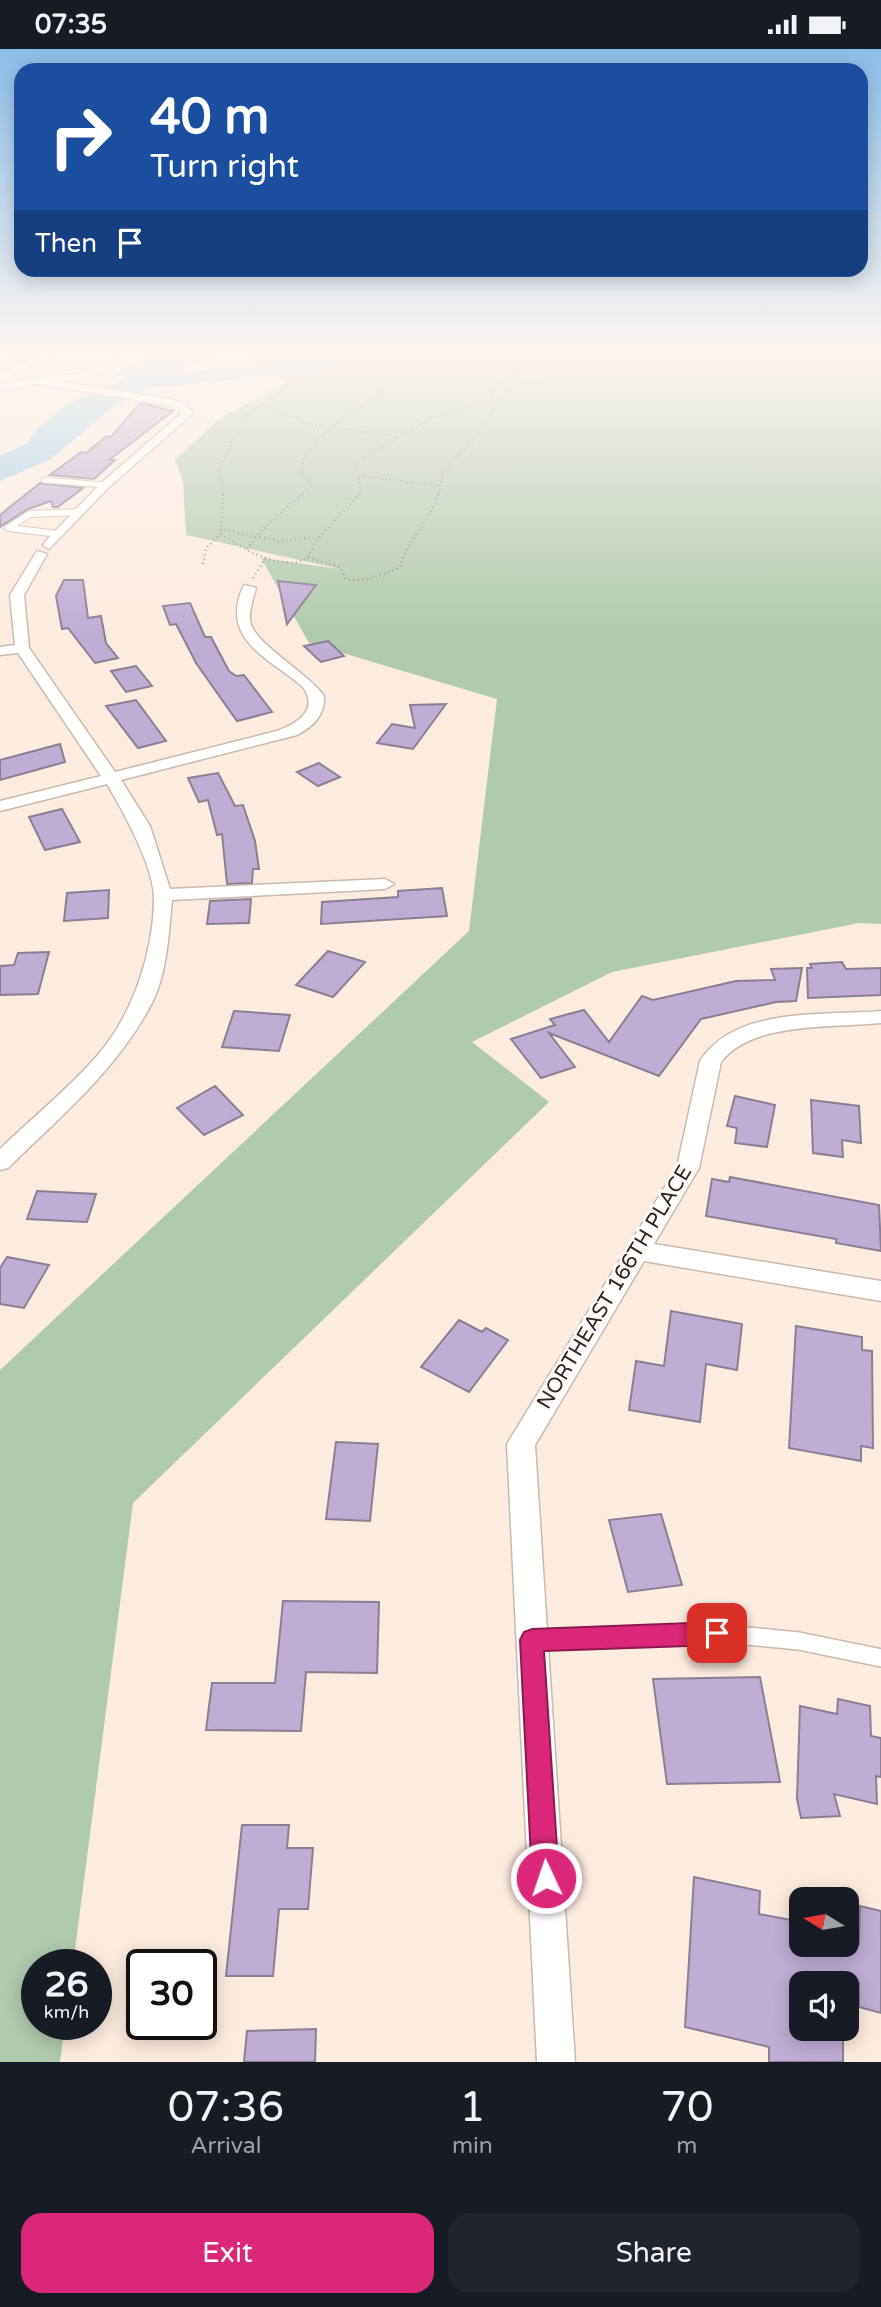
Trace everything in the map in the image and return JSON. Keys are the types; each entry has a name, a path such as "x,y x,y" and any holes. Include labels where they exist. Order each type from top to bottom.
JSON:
{"street":[{"path":"0,1162 106,1060 144,999 158,942 163,895 141,826 22,648 17,595 45,549 105,485 151,445"},
{"path":"0,806 282,734 309,721 318,701 312,685 258,649 244,625 249,588"},
{"path":"0,651 22,648"},
{"path":"163,895 385,884"},
{"name":"NORTHEAST 166TH PLACE","path":"532,1640 521,1444 688,1168 712,1061 721,1047 741,1034 881,1017"},
{"path":"640,1251 881,1291"},
{"path":"532,1640 556,2062"}],"lane":[{"path":"44,480 105,485"},
{"path":"59,534 8,528 30,514 79,512"},
{"path":"532,1640 717,1633 799,1641 881,1658"}],"path":[{"path":"231,445 220,468 224,506 221,534 233,543 267,556 301,562 308,558 319,537 361,492 356,462 385,445"},
{"path":"247,548 312,485 301,473 305,452 313,445"},
{"path":"308,558 341,567 346,579 356,581 379,577 400,567 404,551 420,532 440,487 443,472 469,445"},
{"path":"357,476 440,487"},
{"path":"220,529 279,541 319,537"},
{"path":"204,562 206,551 221,534"},
{"path":"249,588 256,569 267,556"}],"green space":[{"path":"191,445 881,445 881,924 859,923 612,972 472,1042 549,1102 133,1503 75,1949 21,1949 21,2040 63,2040 60,2062 0,2062 0,1370 469,931 497,699 309,643 261,558 341,569 186,535 183,482 175,460"}],"water":[{"path":"23,445 68,445 51,459 0,481 0,456"}],"building":[{"path":"96,445 129,445 109,460 115,460 94,479 50,475 81,452 86,453"},
{"path":"40,483 83,488 58,507 53,507 51,501 28,509 0,527 0,515"},
{"path":"64,580 83,580 88,618 101,616 106,643 118,658 95,663 68,628 62,629 56,596"},
{"path":"278,581 316,585 287,624"},
{"path":"190,603 205,637 211,637 229,671 236,676 244,675 272,712 237,721 196,663 176,624 170,625 163,606"},
{"path":"328,641 344,656 321,662 304,646"},
{"path":"136,666 152,686 126,692 111,671"},
{"path":"136,700 166,741 138,748 106,706"},
{"path":"446,704 413,749 377,743 392,724 415,728 410,705"},
{"path":"60,744 65,762 0,780 0,760"},
{"path":"319,763 340,777 318,786 297,772"},
{"path":"218,773 235,806 243,805 255,841 259,869 253,869 252,883 227,884 222,834 217,835 208,800 199,802 188,778"},
{"path":"62,809 80,842 45,850 29,817"},
{"path":"442,888 447,916 321,924 322,902 398,897 398,891"},
{"path":"109,890 108,918 64,921 67,893"},
{"path":"251,899 249,923 207,924 210,901"},
{"path":"328,951 365,962 333,997 296,985"},
{"path":"49,952 38,994 0,995 0,966 14,965 18,953"},
{"path":"842,962 846,969 881,968 881,995 808,998 807,968 812,968 810,964"},
{"path":"802,968 796,1001 776,1002 701,1019 659,1076 549,1033 575,1067 541,1078 511,1039 555,1025 550,1019 584,1010 609,1042 642,996 653,1000 736,981 775,980 771,969"},
{"path":"234,1011 290,1015 279,1051 222,1047"},
{"path":"215,1086 243,1115 204,1135 177,1108"},
{"path":"735,1096 775,1105 767,1147 735,1143 737,1128 727,1126"},
{"path":"811,1100 859,1106 861,1143 842,1140 843,1157 813,1153"},
{"path":"730,1177 879,1205 881,1251 836,1243 836,1239 706,1216 712,1179 729,1182"},
{"path":"37,1191 96,1194 87,1222 27,1219"},
{"path":"7,1257 49,1265 24,1308 0,1304 0,1268"},
{"path":"671,1311 742,1324 737,1370 706,1364 700,1422 629,1410 636,1361 664,1366"},
{"path":"459,1320 482,1332 486,1328 508,1340 469,1392 421,1367"},
{"path":"796,1326 862,1337 862,1350 872,1351 873,1448 861,1446 861,1461 789,1448"},
{"path":"336,1442 378,1444 370,1521 326,1519"},
{"path":"661,1514 682,1585 628,1592 609,1520"},
{"path":"283,1601 379,1602 377,1673 306,1672 301,1731 206,1730 212,1683 275,1683"},
{"path":"760,1677 780,1782 667,1784 653,1679"},
{"path":"838,1699 870,1706 871,1736 881,1738 881,1777 876,1776 877,1804 834,1794 840,1816 801,1818 797,1799 800,1706 837,1714"},
{"path":"242,1825 289,1825 287,1848 313,1848 308,1909 279,1909 273,1976 226,1976"},
{"path":"694,1877 760,1891 759,1914 789,1920 789,1957 859,1957 860,1906 881,1911 881,2013 859,2007 859,1971 789,1971 789,2041 843,2041 843,2062 769,2062 769,2047 685,2027"},
{"path":"316,2029 315,2062 244,2062 247,2031"}],"route":[{"path":"546,1878 532,1640 717,1633"}]}
